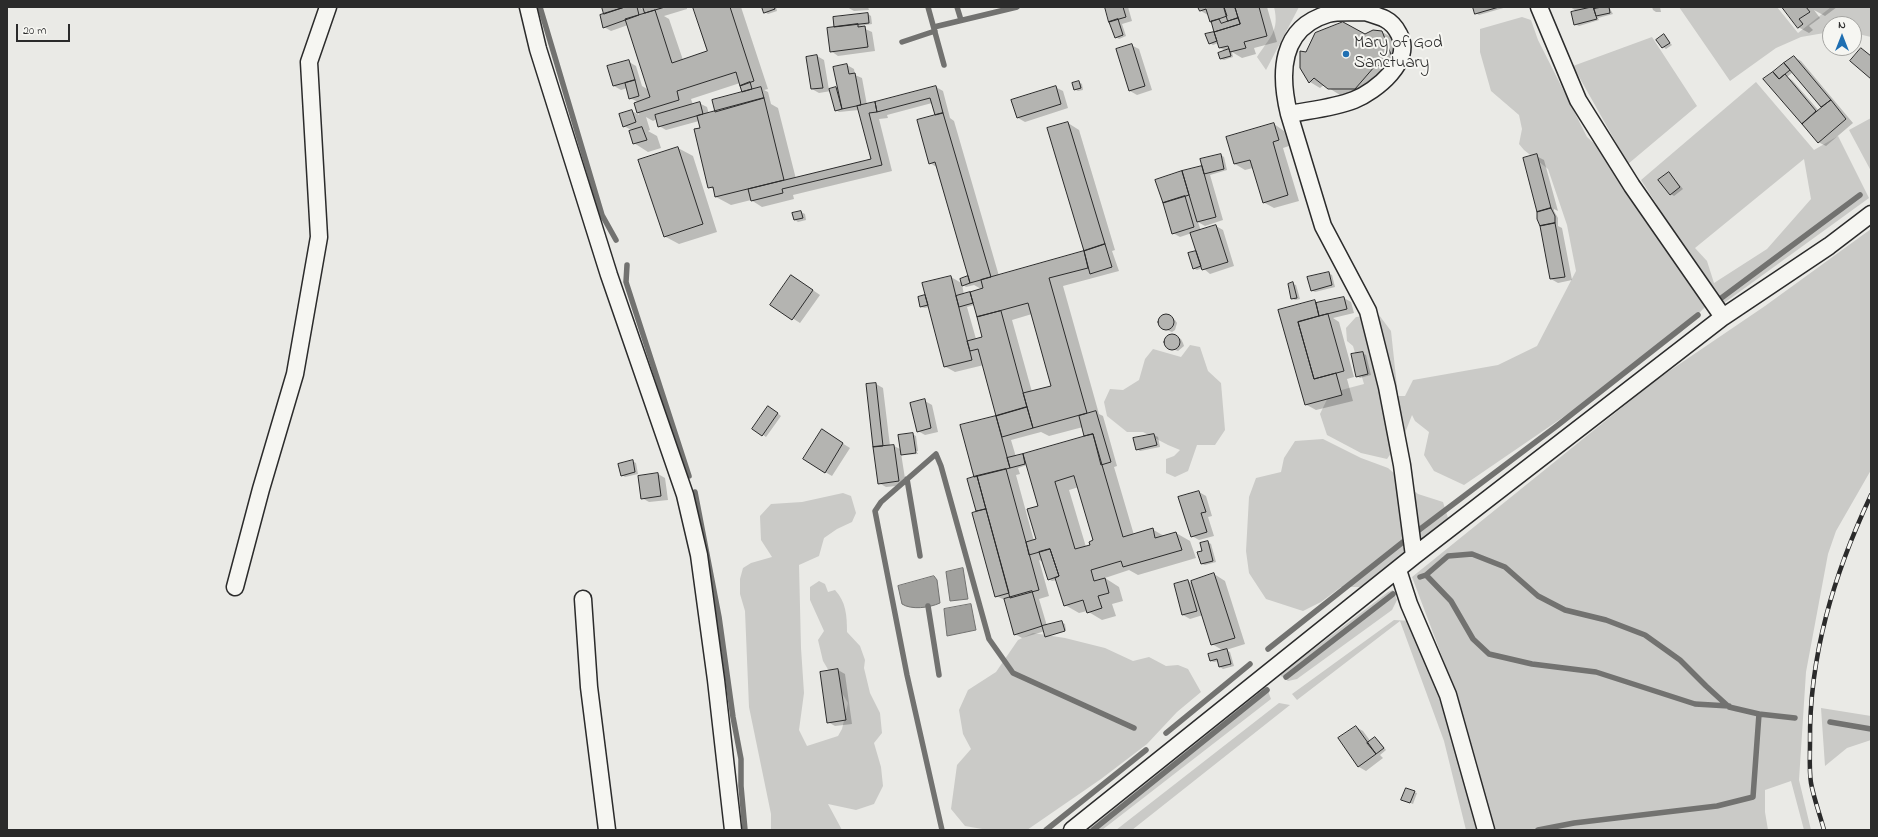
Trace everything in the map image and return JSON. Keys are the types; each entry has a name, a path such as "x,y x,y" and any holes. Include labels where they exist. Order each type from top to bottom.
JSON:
{"street":[{"path":"235,587 261,489 295,374 319,236 309,62 328,7"},
{"path":"528,7 538,49 609,275 684,495 699,555 716,680 733,830"},
{"path":"1539,7 1578,100 1632,186 1723,317"},
{"path":"1289,114 1354,100 1379,86 1398,63 1401,53 1402,40 1396,28 1386,19 1365,12 1329,14 1307,24 1293,37 1286,54 1283,92 1289,114 1323,226 1368,311 1389,395 1402,465 1414,556"},
{"path":"1072,830 1414,556 1723,317 1829,246 1871,214"},
{"path":"1398,570 1409,604 1448,695 1486,830"},
{"path":"583,599 589,687 606,830"}],"shaded area":[{"path":"1274,7 1299,7 1266,70 1257,57 1272,34 1276,22"},
{"path":"1679,7 1777,7 1798,33 1831,7 1871,7 1871,37 1862,35 1862,16 1822,16 1822,33 1801,37 1776,48 1730,81"},
{"path":"1522,17 1531,20 1538,40 1587,137 1598,147 1626,183 1631,201 1657,205 1641,180 1756,82 1814,150 1838,136 1869,198 1720,306 1711,292 1705,307 1680,333 1635,368 1464,485 1434,471 1424,455 1429,432 1415,421 1412,415 1405,433 1387,459 1361,453 1327,435 1320,414 1330,393 1364,384 1353,346 1347,341 1346,328 1356,317 1379,315 1391,331 1398,396 1405,396 1413,380 1498,365 1537,346 1576,271 1567,225 1548,169 1524,150 1519,144 1522,129 1519,115 1491,91 1480,52 1480,29","holes":["1804,159 1811,199 1767,249 1714,283 1707,261 1695,248"]},
{"path":"1652,37 1697,106 1628,164 1573,66"},
{"path":"1871,118 1871,171 1849,130"},
{"path":"1871,229 1871,470 1836,531 1828,554 1806,672 1799,780 1811,830 1804,830 1791,781 1765,790 1765,812 1768,830 1494,830 1477,763 1449,675 1412,577 1656,380 1765,306"},
{"path":"1190,345 1200,347 1208,371 1221,383 1225,430 1215,445 1197,445 1188,471 1175,477 1166,473 1166,459 1174,456 1180,450 1143,432 1127,432 1107,416 1104,402 1110,389 1123,390 1139,380 1145,359 1153,349 1181,357"},
{"path":"1323,439 1361,458 1388,468 1418,494 1443,502 1448,518 1444,527 1420,540 1387,570 1365,587 1341,587 1321,602 1303,611 1266,599 1249,573 1246,551 1249,497 1256,478 1281,472 1284,458 1295,441"},
{"path":"843,493 851,496 856,513 852,522 837,529 824,538 819,556 799,565 801,648 804,693 799,730 807,746 838,736 842,729 848,703 823,661 818,640 824,631 810,600 810,587 819,581 825,584 828,592 835,590 842,599 846,614 847,632 860,646 865,660 864,668 870,693 880,713 882,733 874,743 881,767 883,786 874,804 856,810 828,804 842,830 771,830 771,814 749,707 745,611 740,594 740,579 743,568 751,563 772,557 761,540 760,516 771,504 802,502"},
{"path":"963,568 968,599 950,601 946,572"},
{"path":"934,576 937,580 940,603 920,608 902,604 898,586"},
{"path":"1393,590 1397,600 1392,610 1297,679 1288,681 1281,676 1281,674 1388,592"},
{"path":"971,604 976,630 947,636 944,609"},
{"path":"1394,620 1411,621 1446,710 1478,830 1466,830 1444,741 1400,621 1297,700 1292,694"},
{"path":"1033,633 1065,638 1105,648 1133,661 1149,657 1166,666 1178,665 1188,669 1201,692 1177,712 1147,744 1101,779 1027,830 988,830 965,826 951,809 957,765 971,749 963,734 959,710 968,690 996,672 1018,640"},
{"path":"1266,686 1271,699 1102,830 1085,830"},
{"path":"1279,703 1290,705 1132,830 1116,830"},
{"path":"1821,708 1871,716 1871,740 1847,748 1825,766"}],"building":[{"path":"602,7 625,7 604,14"},
{"path":"625,7 637,7 639,15 603,28 600,15"},
{"path":"643,7 665,7 645,13"},
{"path":"693,7 730,7 754,81 740,86 736,72 677,91 679,100 637,113 634,103 650,97 625,19 655,10 672,63 707,51"},
{"path":"762,7 774,7 775,9 764,13"},
{"path":"1105,7 1123,7 1126,17 1109,22"},
{"path":"1198,7 1224,7 1227,16 1210,22 1206,9 1200,11"},
{"path":"1224,7 1235,7 1238,18 1228,21"},
{"path":"1235,7 1259,7 1267,36 1244,42 1246,48 1230,52 1228,46 1219,48 1214,32 1240,24"},
{"path":"1473,7 1499,7 1475,14"},
{"path":"1593,7 1597,19 1574,25 1571,12"},
{"path":"1609,7 1610,13 1596,16 1594,9"},
{"path":"1782,7 1806,7 1810,12 1799,19 1803,24 1798,28"},
{"path":"868,13 869,23 834,27 833,17"},
{"path":"1238,18 1240,24 1214,32 1211,21 1219,19 1221,23"},
{"path":"1118,19 1123,35 1115,38 1109,22"},
{"name":"Mary of God Sanctuary","path":"1343,22 1365,34 1373,30 1382,31 1392,57 1388,65 1375,66 1355,89 1328,89 1314,78 1309,83 1300,68 1300,51 1306,52 1315,33"},
{"path":"858,24 858,27 865,26 868,47 830,52 827,28"},
{"path":"1214,32 1217,41 1209,44 1205,34"},
{"path":"1664,34 1670,43 1662,48 1656,40"},
{"path":"1132,44 1145,86 1129,91 1116,49"},
{"path":"1229,49 1231,56 1220,59 1218,53"},
{"path":"1862,49 1871,56 1871,79 1850,61 1854,56 1862,56"},
{"path":"817,55 823,88 811,89 806,57"},
{"path":"1794,56 1831,100 1821,107 1784,63"},
{"path":"629,60 635,80 613,86 607,66"},
{"path":"1784,63 1790,70 1779,79 1773,72"},
{"path":"847,64 849,74 855,73 861,105 842,109 833,67"},
{"path":"1773,72 1779,79 1785,74 1816,111 1802,124 1763,79"},
{"path":"635,80 639,96 629,99 625,83"},
{"path":"1079,81 1081,88 1074,90 1072,83"},
{"path":"750,82 752,89 742,92 740,86"},
{"path":"936,86 943,113 935,115 930,98 877,112 875,102"},
{"path":"1056,86 1061,104 1017,118 1011,100"},
{"path":"761,87 764,98 715,112 712,100"},
{"path":"836,87 842,109 835,111 829,89"},
{"path":"764,98 784,180 715,197 713,187 708,188 694,129 700,128 697,116"},
{"path":"1831,100 1846,119 1818,143 1802,124"},
{"path":"700,102 703,114 658,127 655,115"},
{"path":"875,102 877,112 869,113 882,165 782,189 783,193 751,201 748,189 871,159 857,106"},
{"path":"632,110 636,122 623,127 619,114"},
{"path":"943,113 991,277 970,283 935,162 929,164 917,120"},
{"path":"1068,122 1105,244 1084,251 1047,128"},
{"path":"1274,123 1279,140 1273,142 1288,195 1263,203 1250,160 1234,164 1226,137"},
{"path":"642,127 647,140 633,144 629,131"},
{"path":"678,147 703,224 664,237 638,160"},
{"path":"1221,154 1224,169 1204,174 1200,159"},
{"path":"1537,154 1551,208 1537,212 1523,158"},
{"path":"1202,166 1216,217 1197,222 1182,171"},
{"path":"1182,171 1189,195 1163,203 1155,180"},
{"path":"1669,172 1680,187 1670,195 1658,180"},
{"path":"1185,196 1194,227 1172,234 1163,203"},
{"path":"1551,208 1555,216 1555,223 1540,226 1537,219 1537,212"},
{"path":"801,211 803,218 794,220 792,213"},
{"path":"1555,223 1565,277 1550,279 1540,226"},
{"path":"1216,225 1228,262 1202,270 1190,233"},
{"path":"1105,244 1112,267 1090,274 1084,251"},
{"path":"1084,251 1088,268 1049,278 1087,413 1033,428 1023,393 1051,386 1028,303 977,317 970,292 983,288 981,280"},
{"path":"1196,251 1201,266 1193,269 1188,253"},
{"path":"1329,272 1332,285 1311,291 1307,277"},
{"path":"791,275 813,290 792,320 770,305"},
{"path":"951,276 972,360 944,367 922,283"},
{"path":"968,276 970,283 962,286 960,279"},
{"path":"1293,282 1297,298 1291,299 1288,284"},
{"path":"970,292 973,303 959,307 956,296"},
{"path":"925,295 928,305 920,307 918,297"},
{"path":"1344,297 1347,309 1319,316 1316,303"},
{"path":"1315,300 1319,316 1298,322 1314,379 1336,373 1342,395 1305,405 1278,310"},
{"path":"1001,311 1027,407 996,416 978,349 970,351 967,341 982,337 977,317"},
{"path":"1163,314 1169,314 1174,319 1172,328 1169,330 1163,330 1158,325 1158,319"},
{"path":"1328,314 1344,371 1314,379 1298,322"},
{"path":"1172,334 1178,336 1180,342 1178,348 1172,350 1166,348 1164,342 1166,336"},
{"path":"1363,352 1368,374 1356,377 1351,354"},
{"path":"876,383 883,446 873,447 866,384"},
{"path":"925,399 931,428 917,432 910,403"},
{"path":"768,406 778,413 762,436 752,429"},
{"path":"1027,407 1033,428 1002,437 996,416"},
{"path":"1096,411 1111,462 1101,465 1093,434 1084,436 1079,416"},
{"path":"996,416 1010,468 974,477 960,425"},
{"path":"822,429 843,443 825,473 803,459"},
{"path":"913,433 916,453 901,455 898,435"},
{"path":"1093,434 1123,537 1153,528 1155,538 1176,532 1182,550 1123,567 1121,561 1091,570 1094,581 1105,578 1109,593 1098,596 1102,608 1087,613 1083,600 1064,606 1055,578 1059,576 1050,549 1029,555 1026,542 1036,539 1027,509 1038,506 1023,454","holes":["1074,476 1093,540 1089,542 1090,545 1075,549 1055,482"]},
{"path":"1154,434 1157,445 1136,450 1133,438"},
{"path":"894,445 899,481 878,484 873,447"},
{"path":"1023,454 1025,464 1010,468 1007,458"},
{"path":"633,460 635,472 621,476 618,464"},
{"path":"1006,469 1039,590 1010,598 977,476"},
{"path":"658,473 661,496 641,499 638,476"},
{"path":"977,476 986,509 976,511 967,479"},
{"path":"1199,491 1206,512 1201,513 1207,532 1191,537 1178,497"},
{"path":"986,509 1009,593 995,597 972,513"},
{"path":"1208,541 1213,561 1201,564 1197,552 1202,551 1200,543"},
{"path":"1050,549 1059,576 1048,580 1039,552"},
{"path":"1214,573 1235,638 1211,645 1191,581"},
{"path":"1188,580 1197,611 1182,615 1174,584"},
{"path":"1032,591 1042,626 1014,635 1004,599"},
{"path":"1062,621 1065,631 1045,637 1042,626"},
{"path":"1227,649 1231,664 1219,667 1217,659 1210,661 1208,654"},
{"path":"838,669 846,720 827,723 820,672"},
{"path":"1356,726 1376,754 1358,767 1338,738"},
{"path":"1375,737 1384,748 1376,754 1367,743"},
{"path":"1406,788 1415,791 1410,803 1401,800"}],"waterway":[{"path":"540,7 602,215 616,240"},
{"path":"928,7 944,65"},
{"path":"957,7 961,20"},
{"path":"934,27 1017,7"},
{"path":"902,42 935,31"},
{"path":"1720,299 1860,195"},
{"path":"627,265 626,282 689,476"},
{"path":"1419,530 1558,425 1698,315"},
{"path":"942,830 907,675 875,511 881,502 936,454 941,466 989,639 1013,673 1134,728"},
{"path":"907,479 920,556"},
{"path":"695,492 719,617 733,717 741,759 741,786 745,830"},
{"path":"1268,649 1403,542"},
{"path":"1420,577 1426,575 1448,556 1472,554 1505,567 1538,596 1565,610 1606,620 1645,635 1680,660 1729,707 1759,714"},
{"path":"1426,575 1451,601 1473,639 1489,654 1532,664 1596,672 1695,704 1729,706"},
{"path":"1286,677 1393,594"},
{"path":"928,606 939,675"},
{"path":"1166,733 1250,664"},
{"path":"1093,830 1267,690"},
{"path":"1538,830 1574,823 1717,806 1753,797 1759,714 1795,718"},
{"path":"1830,722 1871,729"},
{"path":"1046,830 1146,750"}],"railway":[{"path":"1824,830 1812,789 1810,773 1811,710 1814,678 1819,647 1835,585 1871,495"}],"place":[{"name":"Mary of God Sanctuary","path":"1346,54"}]}
